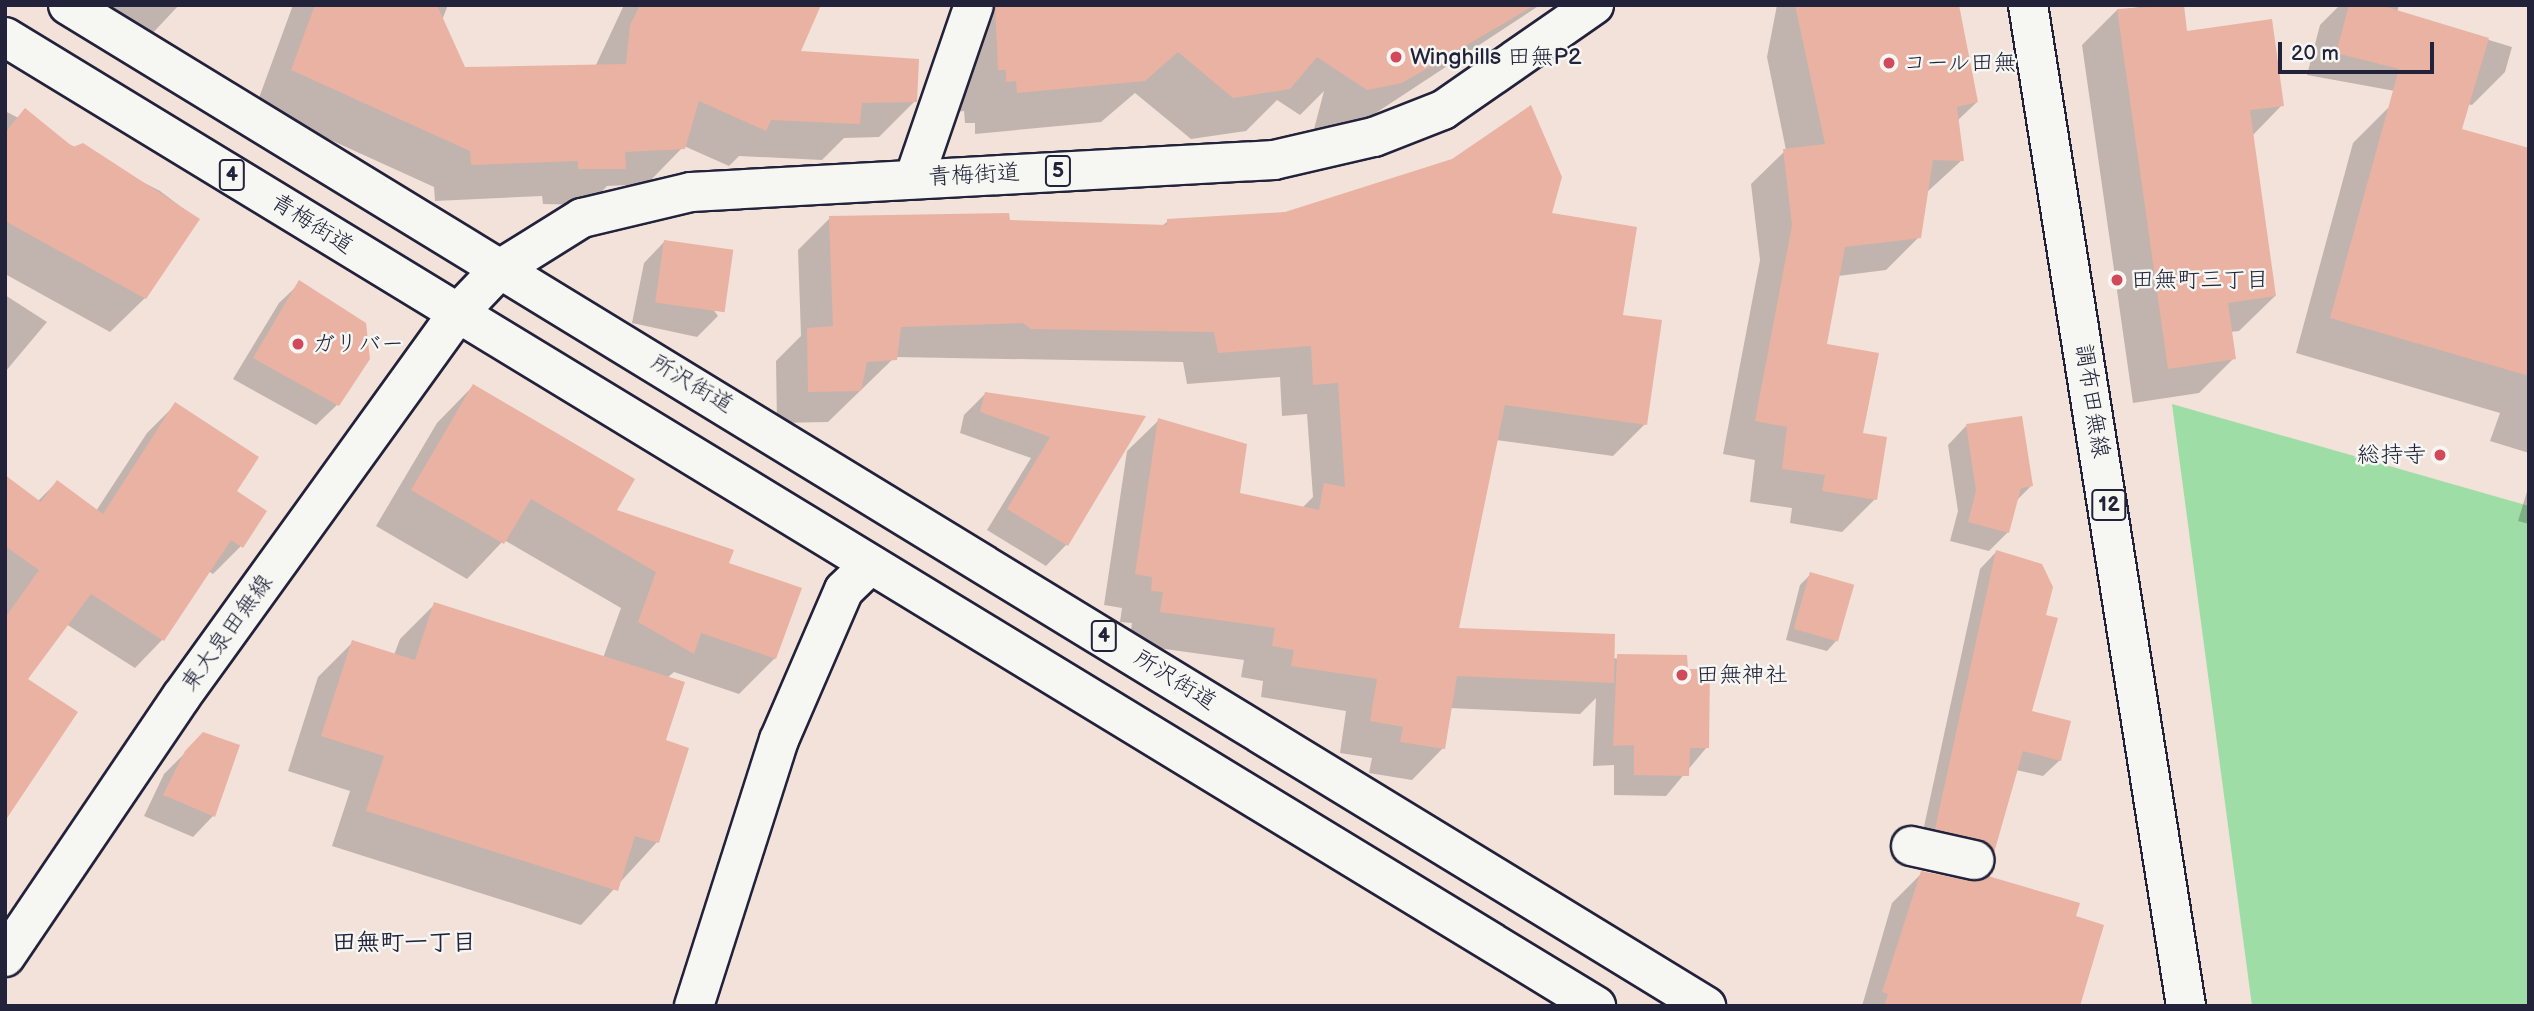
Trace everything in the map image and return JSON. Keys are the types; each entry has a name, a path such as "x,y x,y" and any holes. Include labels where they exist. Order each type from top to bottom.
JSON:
{"main road":[{"name":"4","path":"68,5 500,269"},
{"path":"914,178 974,5"},
{"name":"青梅街道","path":"5,37 457,314 500,269 582,218 691,192 1274,160 1374,137 1443,110 1594,5"},
{"name":"調布田無線","path":"2028,5 2186,1006"},
{"name":"所沢街道","path":"500,269 1706,1006"},
{"name":"4","path":"457,314 868,567 1596,1006"},
{"name":"東大泉田無線","path":"5,957 181,697 457,314"},
{"path":"694,1006 779,740 844,590 868,567"},
{"path":"1911,846 1974,860"}],"green space":[{"path":"2172,404 2529,506 2529,1006 2252,1006"}],"building":[{"path":"315,5 437,5 465,67 626,64 630,25 640,5 821,5 801,51 919,59 917,102 862,103 860,124 771,120 766,131 699,101 685,149 625,152 626,169 578,169 578,161 471,165 470,151 291,70"},
{"path":"995,5 1535,5 1402,83 1367,90 1317,57 1290,89 1233,98 1178,52 1145,81 1017,93 1016,81 1006,82 1006,70 998,70"},
{"path":"1795,5 1959,5 1978,102 1957,107 1964,161 1933,160 1921,238 1845,247 1827,344 1879,353 1863,433 1887,437 1877,500 1822,491 1825,475 1782,469 1787,427 1755,421 1792,225 1783,149 1825,144"},
{"path":"2184,5 2187,31 2272,19 2284,106 2250,110 2276,296 2228,303 2236,359 2168,369 2117,9"},
{"path":"2349,5 2380,5 2489,38 2462,129 2529,148 2529,376 2330,318 2399,69 2336,53"},
{"path":"1531,105 1562,177 1552,213 1637,227 1623,315 1662,320 1647,425 1505,405 1459,628 1615,634 1614,683 1457,676 1445,749 1400,742 1403,727 1370,721 1377,679 1291,666 1294,650 1272,646 1275,628 1160,612 1163,592 1151,591 1152,577 1135,574 1158,418 1247,444 1240,493 1319,510 1324,483 1345,487 1338,383 1313,385 1311,346 1218,353 1214,332 1031,329 1023,323 901,327 897,360 867,362 861,391 808,392 807,328 833,326 829,216 1009,213 1010,220 1167,225 1167,219 1285,212 1452,159"},
{"path":"25,108 73,147 83,143 200,219 146,299 5,221 5,133"},
{"path":"664,240 733,250 725,312 655,302"},
{"path":"299,280 366,323 370,359 339,406 253,358"},
{"path":"473,384 635,479 617,510 734,550 729,563 802,588 776,659 701,633 694,654 638,622 656,572 531,499 504,544 411,490"},
{"path":"985,392 1146,416 1068,546 1007,509 1050,437 980,412"},
{"path":"175,402 259,457 237,491 267,511 243,548 231,540 164,641 91,594 28,679 78,712 5,821 5,618 39,570 5,546 5,475 41,502 57,480 103,514"},
{"path":"2022,416 2033,486 2021,488 2009,533 1968,522 1976,491 1966,424"},
{"path":"1996,550 2042,564 2053,587 2046,615 2058,618 2032,711 2071,721 2061,761 2023,751 1994,853 1979,839 1935,829"},
{"path":"1810,572 1854,585 1838,641 1794,629"},
{"path":"434,602 685,682 666,740 689,748 659,843 635,836 618,891 366,811 384,756 321,736 352,640 415,660"},
{"path":"1617,654 1687,655 1688,669 1710,669 1709,748 1690,748 1689,776 1634,775 1634,745 1613,746"},
{"path":"203,732 240,745 215,817 163,795 185,751"},
{"path":"1921,871 1970,881 1988,876 2080,903 2076,916 2104,925 2080,1006 1884,1006 1888,994 1882,992"}],"place":[{"name":"Winghills 田無P2","path":"1396,57"},
{"name":"コール田無","path":"1889,63"},
{"name":"田無町三丁目","path":"2117,280"},
{"name":"ガリバー","path":"298,344"},
{"name":"総持寺","path":"2440,455"},
{"name":"田無神社","path":"1682,675"}],"district":[{"name":"田無町一丁目","path":"404,943"}]}
